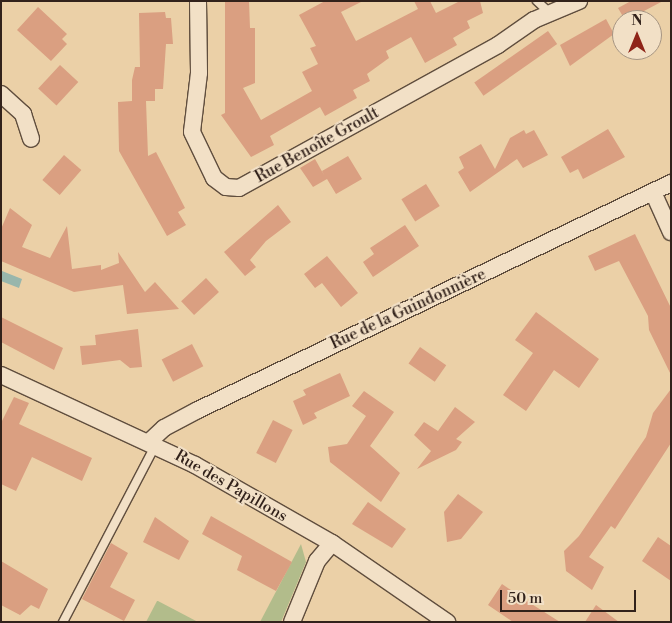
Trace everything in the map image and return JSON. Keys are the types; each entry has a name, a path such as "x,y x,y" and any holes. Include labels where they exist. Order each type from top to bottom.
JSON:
{"street":[{"name":"Rue Benoîte Groult","path":"198,1 200,73 192,132 214,178 226,187 239,188 550,13 580,1"},
{"path":"1,94 23,114 31,139"},
{"name":"Rue de la Guindonnière","path":"153,443 164,428 198,410 671,183"},
{"path":"653,192 671,232"},
{"name":"Rue des Papillons","path":"1,375 153,443 332,543 447,622"},
{"path":"292,622 317,561 332,543"}],"lane":[{"path":"537,1 550,13"},
{"path":"63,622 153,443"}],"green space":[{"path":"301,544 306,562 281,622 260,622"},
{"path":"158,601 198,622 146,622"}],"water":[{"path":"2,271 22,279 19,288 1,281"}],"building":[{"path":"225,1 249,1 250,28 255,28 255,83 243,88 261,120 312,91 302,72 318,64 310,48 316,46 299,15 325,1 363,1 341,12 356,41 418,9 414,1 430,1 436,13 460,1 480,1 483,13 467,21 470,28 453,38 457,45 425,63 411,37 386,51 389,58 367,74 370,81 353,90 357,98 325,116 320,107 270,136 274,145 251,157 221,115 225,113"},
{"path":"631,1 663,1 646,10 619,10 618,8"},
{"path":"38,7 67,34 62,39 67,44 51,61 17,30"},
{"path":"165,12 166,18 171,18 173,44 166,44 163,89 155,89 155,101 146,101 148,156 156,152 185,208 178,212 186,225 167,236 119,151 118,102 132,101 132,80 135,67 140,67 139,13"},
{"path":"606,19 612,30 612,35 570,66 560,45"},
{"path":"548,31 557,44 483,96 474,83"},
{"path":"60,65 78,82 56,105 38,88"},
{"path":"608,129 625,157 583,179 578,169 570,173 561,157"},
{"path":"524,130 526,134 534,130 548,155 523,168 517,159 470,192 458,172 464,168 459,157 481,144 495,169 510,138"},
{"path":"64,155 81,170 60,195 42,180"},
{"path":"348,156 362,179 336,194 327,179 313,187 300,168 315,159 324,175 322,171"},
{"path":"426,184 440,206 415,221 401,199"},
{"path":"278,205 291,222 266,241 250,260 256,267 245,276 224,252"},
{"path":"10,208 32,225 22,247 50,258 67,226 72,269 101,265 101,270 119,263 118,252 145,292 155,282 179,309 127,314 123,285 74,292 1,261 1,229"},
{"path":"405,225 419,246 373,277 363,262 374,254 370,248"},
{"path":"635,234 671,308 671,375 649,330 648,316 619,261 595,271 588,256"},
{"path":"327,256 358,293 341,307 322,283 315,288 304,274"},
{"path":"206,278 219,292 194,315 181,301"},
{"path":"536,312 599,359 579,388 554,370 526,411 503,395 533,353 515,340"},
{"path":"1,317 63,348 54,370 1,342"},
{"path":"138,329 142,367 130,368 120,360 82,365 80,346 96,345 95,335"},
{"path":"192,344 203,366 173,382 162,359"},
{"path":"420,347 446,365 435,382 409,363"},
{"path":"340,373 350,396 314,413 317,418 303,425 293,401 306,395 303,390"},
{"path":"671,389 671,443 615,529 611,526 589,557 604,567 592,590 566,571 564,551 579,536 646,437 653,413"},
{"path":"364,391 394,412 370,446 400,473 381,502 330,462 328,447 347,444 366,416 352,406"},
{"path":"14,397 29,403 19,424 92,458 82,481 32,457 16,491 1,484 1,423"},
{"path":"455,407 475,422 456,439 462,442 456,450 417,469 431,451 414,435 424,422 438,431"},
{"path":"273,420 293,430 276,463 256,453"},
{"path":"458,494 483,512 461,539 447,542 444,512"},
{"path":"368,502 406,529 392,548 352,524"},
{"path":"211,516 292,562 276,591 237,570 242,556 202,534"},
{"path":"155,517 189,541 179,560 143,542"},
{"path":"658,537 671,546 671,581 642,561"},
{"path":"111,543 128,553 110,587 135,600 124,621 82,599"},
{"path":"1,561 48,589 39,609 31,605 20,615 1,605"},
{"path":"502,584 560,622 513,622 488,605"},
{"path":"596,605 619,622 585,622"}]}
